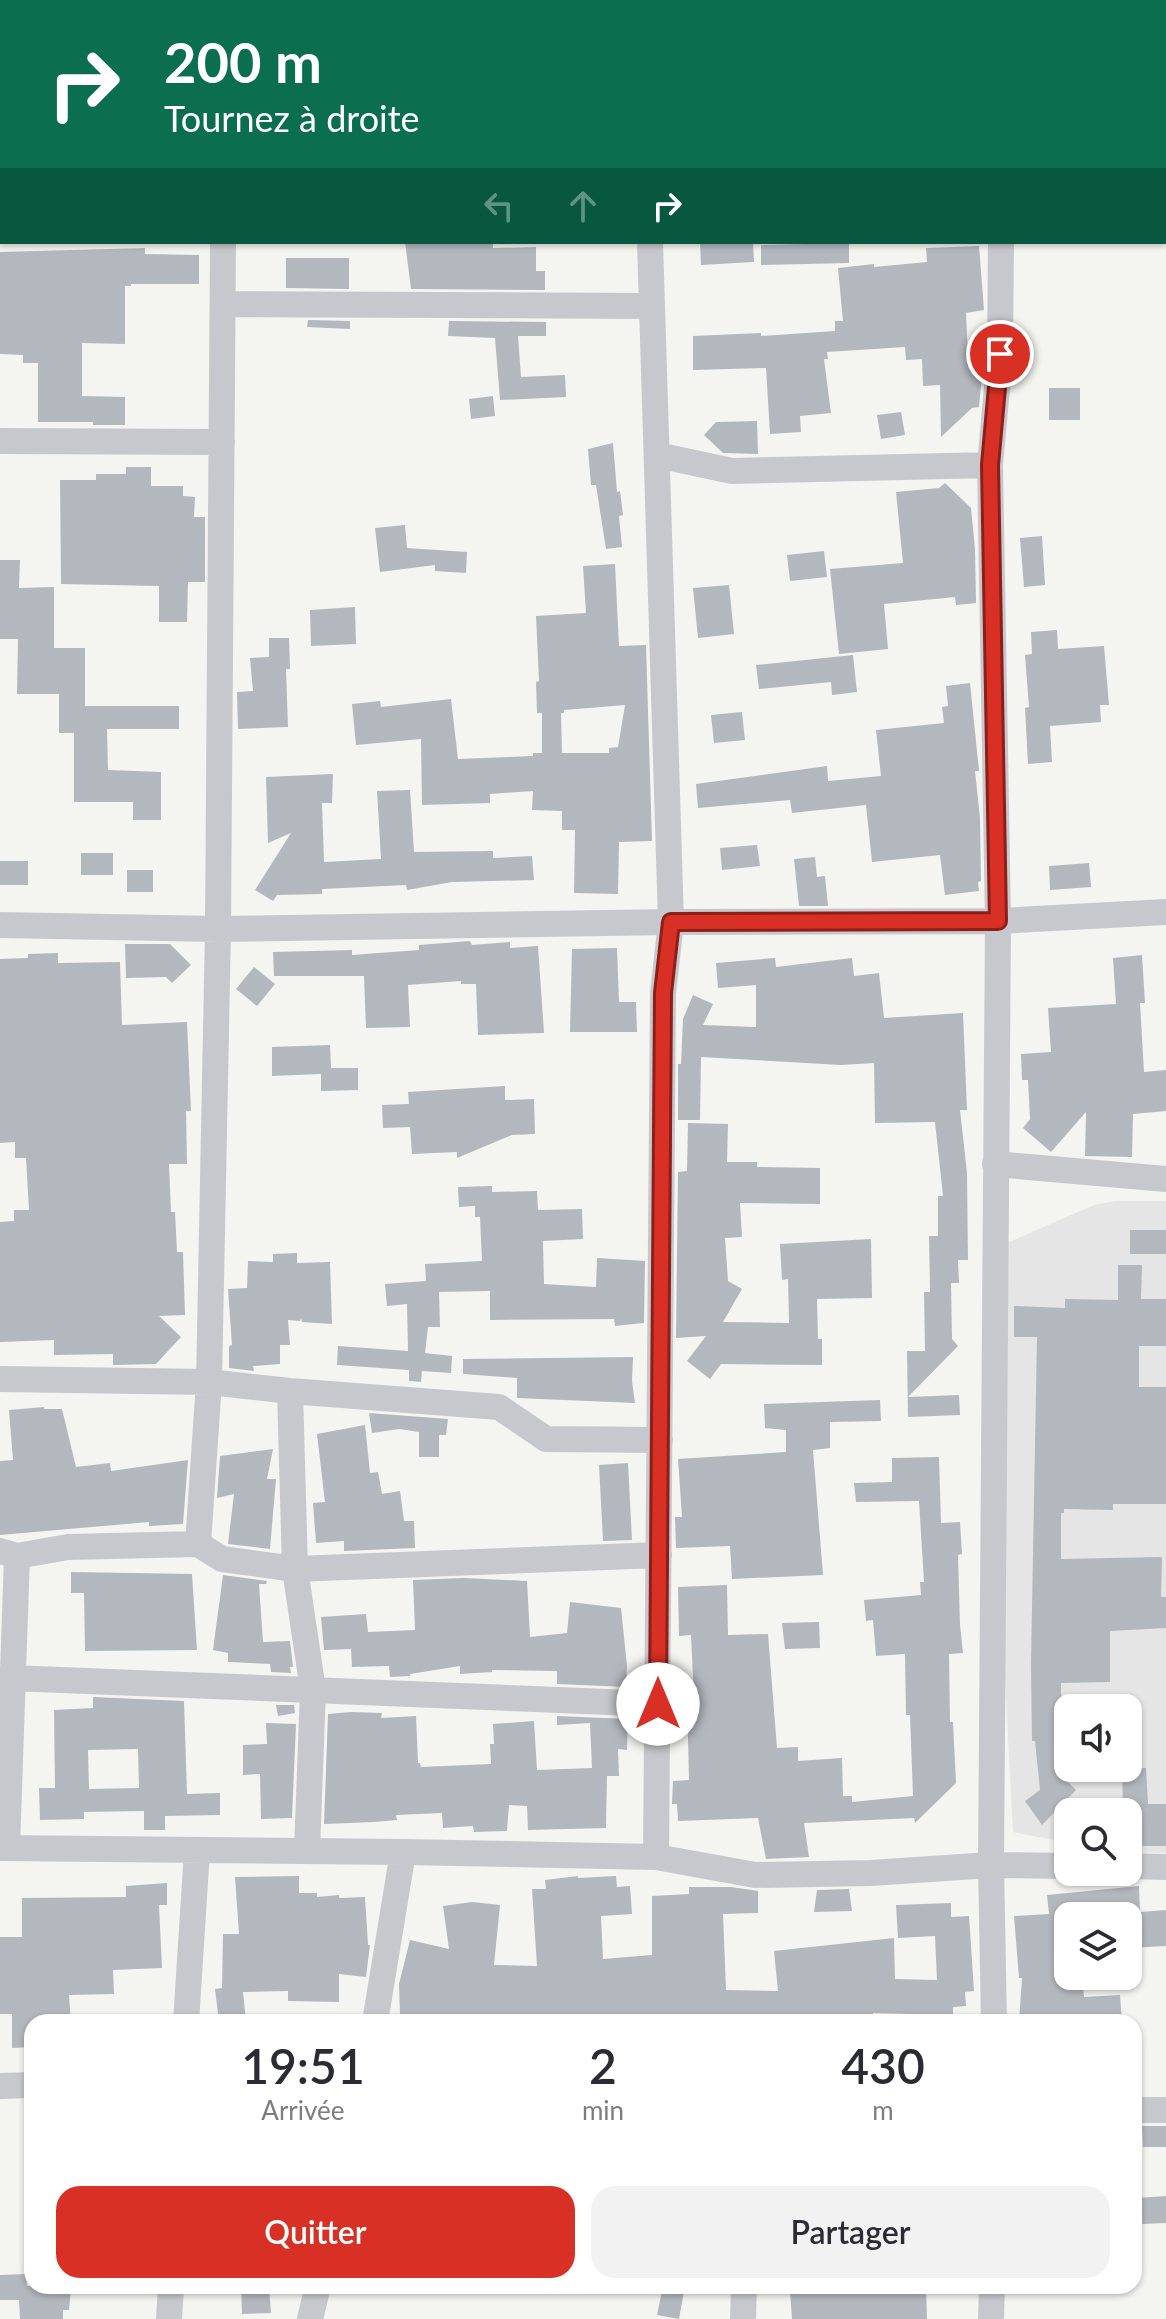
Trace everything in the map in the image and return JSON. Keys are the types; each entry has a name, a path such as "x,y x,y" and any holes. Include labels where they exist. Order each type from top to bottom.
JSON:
{"street":[{"path":"198,1544 209,1382 218,929 223,244"},
{"path":"650,244 671,922 663,993 656,1857"},
{"path":"994,2014 991,1865 998,921 990,465 1000,354 1001,244"},
{"path":"223,304 652,306"},
{"path":"0,441 222,442"},
{"path":"657,455 732,471 990,465"},
{"path":"0,925 218,929 998,921 1166,912"},
{"path":"995,1164 1166,1179"},
{"path":"0,1379 209,1382 499,1407 546,1439 660,1440"},
{"path":"290,1391 295,1569 313,1690 307,1851"},
{"path":"659,1555 295,1569 222,1559 198,1544 68,1547 8,1554 3,1848 656,1857 755,1875 871,1873 991,1865 1054,1866"},
{"path":"5,1679 658,1704"},
{"path":"187,2014 197,1851"},
{"path":"376,2014 403,1852"},
{"path":"1142,1866 1166,1867"},
{"path":"0,2086 24,2085"},
{"path":"1142,2110 1166,2110"},
{"path":"169,2319 171,2294"},
{"path":"310,2319 316,2294"},
{"path":"743,2319 744,2294"},
{"path":"991,2319 992,2294"}],"shaded area":[{"path":"1116,1201 1166,1201 1166,1853 1142,1852 1142,1798 1054,1798 1054,1840 1013,1832 998,1546 1007,1243 1094,1205"}],"building":[{"path":"405,244 536,247 536,271 545,271 545,290 411,289"},
{"path":"700,244 753,244 754,262 701,265"},
{"path":"849,244 849,263 761,265 761,245"},
{"path":"979,246 984,310 966,313 968,358 980,357 979,407 972,408 941,437 940,385 923,386 922,359 906,360 905,347 827,352 828,359 824,359 831,413 800,416 801,432 770,434 766,368 693,370 693,336 835,331 835,321 843,321 838,268 927,262 926,248"},
{"path":"145,248 145,254 199,255 199,284 125,286 125,344 82,343 82,396 125,397 125,425 38,422 38,363 23,363 23,355 0,354 0,252"},
{"path":"286,258 349,258 349,289 286,288"},
{"path":"308,320 350,321 350,329 307,327"},
{"path":"449,321 546,322 546,336 518,336 521,377 565,375 566,397 500,400 495,338 448,336"},
{"path":"1049,388 1080,388 1080,420 1049,420"},
{"path":"493,396 495,416 471,419 469,399"},
{"path":"901,412 905,435 881,439 877,415"},
{"path":"757,421 758,454 723,453 704,435 716,422"},
{"path":"613,443 617,492 620,491 623,515 619,516 622,547 606,549 596,485 591,485 588,449"},
{"path":"126,467 151,467 151,486 183,486 183,496 195,497 194,517 205,517 205,582 188,582 187,622 159,622 159,586 61,584 60,480 96,480 96,474 126,474"},
{"path":"945,483 971,508 976,603 956,605 955,597 884,604 888,649 839,654 830,569 903,563 896,492 939,488"},
{"path":"405,525 407,548 467,552 466,573 435,571 435,565 380,572 375,528"},
{"path":"1042,536 1045,585 1024,587 1020,538"},
{"path":"824,551 827,577 790,581 787,555"},
{"path":"0,560 20,560 19,588 54,587 54,648 85,648 85,706 179,706 179,729 107,729 108,770 161,772 161,820 133,820 133,802 74,802 74,733 59,733 59,694 17,694 18,639 0,639"},
{"path":"615,564 619,646 646,645 652,841 619,842 618,894 574,893 575,830 562,830 562,811 532,810 533,791 490,794 490,803 422,805 421,739 356,745 352,704 380,701 381,707 451,699 458,759 542,753 542,713 537,713 536,616 586,613 583,566","holes":["625,705 618,747 609,748 609,753 562,753 561,713 564,710"]},
{"path":"729,585 734,634 698,638 693,588"},
{"path":"355,607 356,644 311,646 310,610"},
{"path":"1057,630 1058,649 1104,646 1109,705 1100,705 1101,722 1050,726 1052,762 1028,764 1025,708 1029,707 1025,655 1032,654 1031,632"},
{"path":"269,638 289,638 290,669 286,669 288,727 238,729 237,692 253,691 250,658 269,657"},
{"path":"853,655 857,692 832,695 831,682 759,689 756,665"},
{"path":"970,683 979,771 975,771 980,818 979,891 945,895 940,855 872,862 866,805 792,813 790,800 698,808 696,784 827,766 828,781 881,776 876,730 944,723 942,707 948,706 946,686"},
{"path":"742,712 745,740 714,743 711,715"},
{"path":"333,774 332,803 322,803 324,862 381,859 377,791 410,790 414,852 493,851 493,858 532,856 534,880 452,882 407,890 406,885 322,889 322,894 277,895 273,901 255,890 291,833 268,843 266,777"},
{"path":"757,845 760,866 722,870 720,848"},
{"path":"81,853 113,853 113,875 81,875"},
{"path":"815,857 817,877 825,876 828,906 799,906 794,859"},
{"path":"0,861 28,861 28,885 0,885"},
{"path":"1089,863 1091,887 1050,890 1049,866"},
{"path":"127,870 153,870 153,892 127,892"},
{"path":"470,941 472,945 510,942 510,948 538,946 544,1033 478,1035 476,984 461,984 461,981 408,985 410,1027 366,1028 364,976 274,976 273,952 352,950 352,955 419,950 419,945"},
{"path":"125,944 170,944 191,965 172,983 166,977 126,978"},
{"path":"617,948 619,1002 636,1002 637,1032 570,1032 572,949"},
{"path":"58,953 58,963 120,962 122,1025 187,1022 191,1111 186,1111 187,1164 169,1164 177,1252 183,1252 185,1315 159,1316 181,1337 156,1364 113,1365 113,1354 54,1355 54,1340 0,1342 0,1222 14,1221 14,1210 29,1210 26,1158 15,1158 15,1142 0,1143 0,959"},
{"path":"1142,955 1145,1003 1140,1003 1144,1072 1166,1070 1166,1111 1133,1114 1132,1157 1085,1156 1086,1112 1051,1152 1023,1128 1030,1119 1028,1080 1022,1080 1021,1054 1051,1052 1048,1008 1116,1004 1113,958"},
{"path":"775,958 776,967 852,958 854,976 879,973 884,1018 963,1013 967,1110 960,1110 967,1173 968,1260 958,1260 959,1283 951,1283 952,1339 958,1346 908,1397 959,1395 960,1415 908,1417 907,1351 925,1351 924,1292 930,1292 929,1236 938,1236 938,1196 943,1196 935,1122 875,1123 874,1063 841,1065 701,1057 700,1120 678,1120 678,1064 681,1064 683,1019 693,995 713,1004 703,1025 756,1027 756,985 718,988 716,963"},
{"path":"254,967 275,984 257,1006 236,989"},
{"path":"330,1045 331,1068 358,1068 358,1090 321,1091 321,1074 272,1076 272,1047"},
{"path":"505,1086 505,1100 534,1099 535,1134 512,1135 457,1158 457,1152 412,1154 410,1127 383,1128 382,1105 409,1104 408,1092"},
{"path":"688,1123 728,1124 727,1162 757,1162 757,1167 820,1168 820,1204 740,1203 742,1237 725,1238 728,1281 742,1289 723,1322 789,1323 788,1279 782,1280 780,1244 871,1239 872,1298 817,1299 822,1365 721,1364 710,1379 687,1361 706,1336 676,1338 678,1172 687,1171"},
{"path":"492,1186 492,1192 537,1191 538,1210 582,1209 583,1239 543,1241 544,1284 596,1287 597,1258 645,1261 644,1323 615,1326 614,1319 490,1320 490,1291 439,1292 440,1327 428,1327 425,1353 452,1356 451,1373 422,1371 421,1382 409,1381 409,1370 337,1365 338,1346 408,1351 407,1304 387,1306 385,1284 426,1281 425,1264 482,1261 480,1217 475,1217 475,1206 459,1207 458,1187"},
{"path":"1130,1230 1166,1230 1166,1254 1130,1254"},
{"path":"297,1253 297,1263 330,1262 332,1324 302,1322 301,1318 300,1321 288,1320 290,1345 280,1345 280,1364 253,1366 254,1371 229,1368 229,1346 232,1345 228,1289 247,1288 248,1261 273,1262 273,1254"},
{"path":"1118,1265 1142,1265 1141,1299 1166,1299 1166,1346 1139,1346 1139,1387 1166,1387 1166,1504 1113,1504 1113,1510 1064,1509 1061,1513 1061,1559 1162,1557 1161,1597 1166,1597 1166,1628 1110,1631 1110,1682 1061,1683 1061,1694 1054,1694 1054,1782 1068,1782 1076,1790 1068,1798 1054,1798 1054,1813 1042,1825 1025,1801 1040,1790 1035,1741 1032,1741 1031,1663 1037,1337 1014,1337 1014,1306 1065,1308 1065,1299 1118,1300"},
{"path":"633,1357 635,1403 517,1398 517,1378 463,1374 463,1359"},
{"path":"880,1400 881,1421 830,1422 830,1448 813,1450 823,1575 732,1579 730,1546 676,1548 675,1517 682,1517 678,1459 786,1452 786,1430 765,1428 764,1404"},
{"path":"62,1409 76,1467 110,1463 111,1471 188,1460 183,1524 149,1526 149,1522 0,1535 0,1461 13,1460 9,1410"},
{"path":"369,1413 448,1419 446,1435 439,1435 439,1457 419,1457 419,1432 399,1429 372,1433"},
{"path":"365,1425 370,1473 378,1472 382,1494 400,1491 404,1521 414,1521 415,1548 344,1551 344,1541 316,1543 313,1503 325,1502 317,1434"},
{"path":"273,1449 267,1479 276,1479 270,1549 228,1544 234,1494 217,1498 220,1456"},
{"path":"939,1457 941,1523 960,1522 962,1554 958,1555 963,1653 949,1654 950,1722 953,1722 956,1783 915,1823 914,1818 804,1823 809,1857 766,1859 758,1818 678,1821 677,1804 672,1804 673,1781 689,1780 687,1699 694,1699 691,1635 679,1636 678,1587 727,1585 728,1635 768,1634 777,1748 798,1747 798,1761 842,1758 843,1796 852,1796 852,1802 913,1796 910,1715 906,1715 905,1654 876,1656 873,1620 866,1621 864,1600 921,1595 920,1582 924,1582 919,1501 856,1502 854,1483 892,1482 892,1458"},
{"path":"628,1463 632,1540 603,1541 599,1465"},
{"path":"71,1572 192,1574 197,1650 85,1651 84,1593 71,1593"},
{"path":"223,1575 267,1581 266,1584 259,1584 263,1642 290,1641 291,1673 271,1672 270,1664 228,1662 228,1653 213,1650"},
{"path":"464,1578 527,1581 530,1637 567,1633 570,1602 621,1608 626,1687 557,1684 557,1671 492,1670 460,1674 460,1666 390,1677 389,1666 352,1667 351,1649 324,1650 321,1617 366,1614 368,1632 415,1630 413,1580"},
{"path":"819,1622 820,1648 785,1649 782,1623"},
{"path":"93,1697 184,1701 187,1794 220,1793 220,1815 165,1816 165,1830 144,1830 144,1811 84,1812 84,1819 40,1820 39,1788 55,1788 54,1710 93,1708","holes":["138,1749 139,1788 89,1789 88,1750"]},
{"path":"276,1705 294,1705 295,1713 278,1716"},
{"path":"382,1713 381,1718 416,1716 418,1763 421,1767 491,1764 493,1724 534,1721 537,1770 592,1768 590,1723 557,1725 557,1716 628,1719 627,1750 618,1749 619,1776 607,1776 606,1828 528,1830 527,1806 509,1805 507,1831 474,1832 473,1826 443,1828 442,1813 396,1815 397,1820 324,1824 328,1714"},
{"path":"266,1723 296,1724 292,1818 261,1819 260,1774 243,1775 243,1745 267,1744"},
{"path":"1142,1768 1146,1768 1148,1804 1166,1804 1166,1846 1142,1846 1142,1798 1123,1798 1122,1782 1142,1782"},
{"path":"299,1876 299,1893 317,1893 317,1897 365,1897 370,1945 366,1977 339,1974 339,2002 288,2001 288,1991 243,1992 245,2014 218,2014 215,1989 222,1988 223,1934 239,1934 235,1877"},
{"path":"616,1876 617,1887 630,1886 632,1914 601,1916 603,1959 652,1955 652,1896 689,1894 689,1887 731,1887 758,1891 758,1913 723,1914 726,1990 778,1991 774,1951 894,1938 895,1979 937,1980 935,1936 898,1938 896,1905 951,1903 951,1917 969,1916 974,1991 965,1992 966,2006 953,2007 953,2014 400,2014 399,1984 410,1940 449,1949 443,1906 472,1902 500,1905 494,1965 537,1966 532,1889 546,1889 545,1880"},
{"path":"167,1883 167,1905 159,1905 162,1968 113,1970 114,1994 69,1995 70,2014 24,2014 24,2047 12,2048 12,2014 0,2014 0,1937 22,1937 22,1898 126,1897 126,1886"},
{"path":"1139,1886 1140,1902 1054,1902 1054,1990 1083,1990 1084,1997 1120,1995 1121,2014 1020,2014 1022,1978 1019,1978 1014,1916 1049,1914 1047,1895"},
{"path":"849,1889 852,1911 814,1912 817,1890"},
{"path":"1166,1910 1166,1946 1142,1947 1142,1912"},
{"path":"1142,2126 1166,2126 1166,2147 1143,2147"},
{"path":"1166,2196 1166,2223 1142,2224 1142,2198"},
{"path":"24,2274 24,2294 70,2294 69,2310 63,2310 63,2319 20,2319 19,2300 0,2300 0,2275"},
{"path":"241,2294 270,2294 271,2313 242,2314"},
{"path":"661,2294 684,2294 679,2319 657,2315"},
{"path":"790,2294 926,2294 927,2319 792,2319"}],"route":[{"path":"658,1704 663,993 671,922 998,921 990,465 1000,354"}]}
